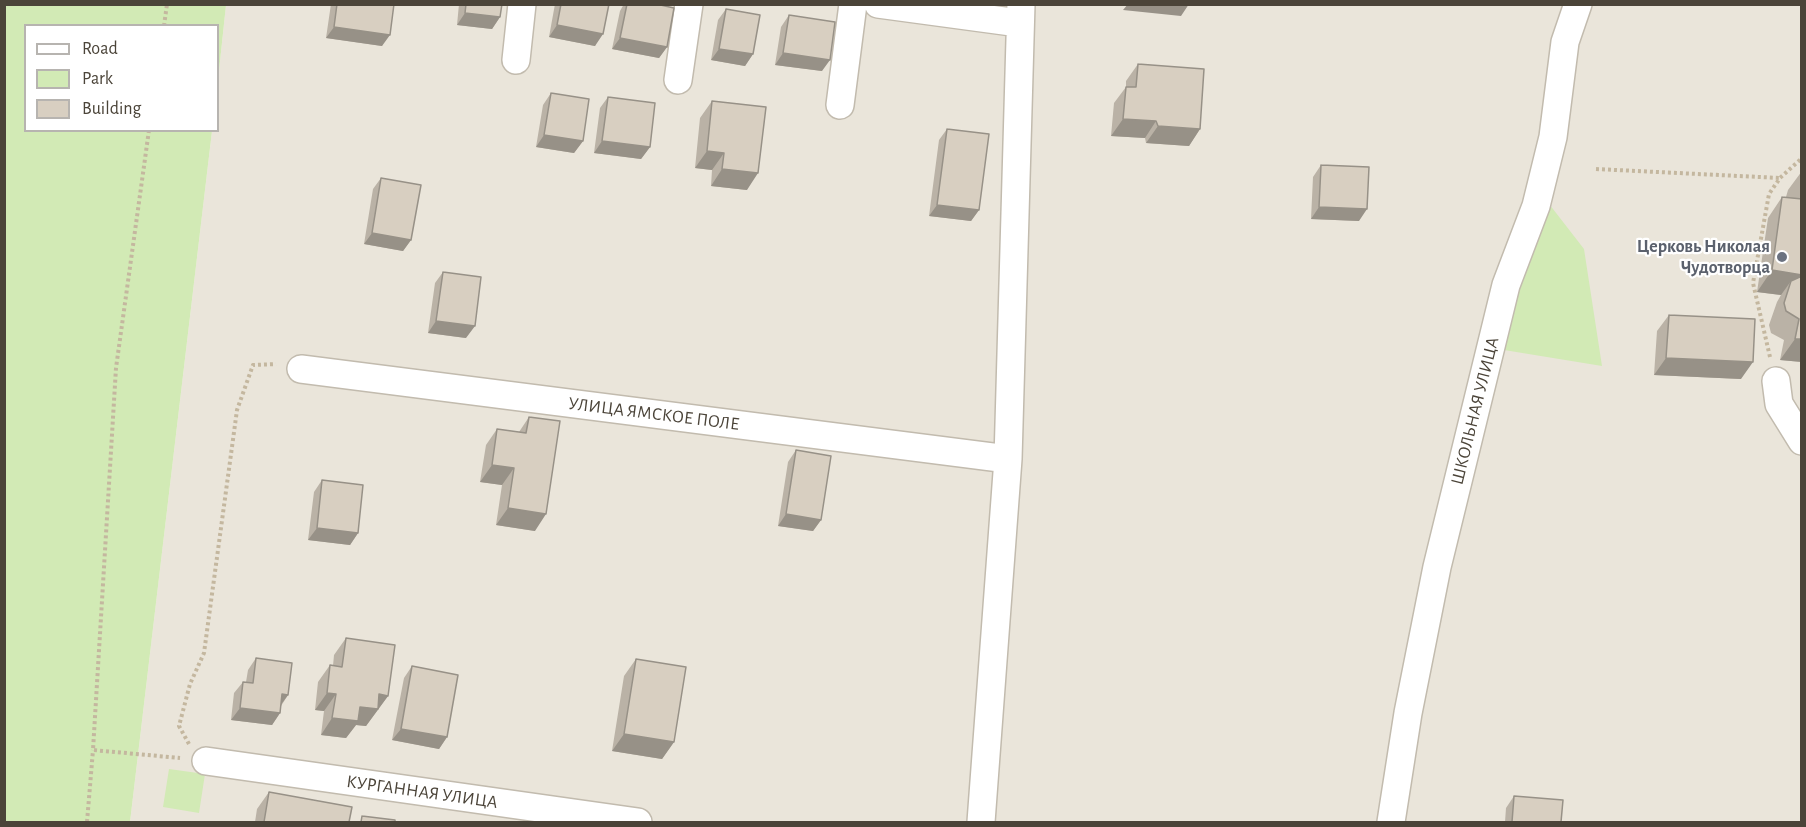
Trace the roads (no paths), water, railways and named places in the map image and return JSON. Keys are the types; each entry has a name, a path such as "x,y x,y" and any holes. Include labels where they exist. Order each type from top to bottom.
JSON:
{"street":[{"path":"516,60 522,4"},
{"path":"678,80 689,4"},
{"path":"840,105 853,4"},
{"path":"878,4 1020,14 1008,459 981,822"},
{"name":"ШКОЛЬНАЯ УЛИЦА","path":"1391,822 1408,713 1437,567 1506,285 1536,206 1550,148 1565,42 1578,4"},
{"name":"УЛИЦА ЯМСКОЕ ПОЛЕ","path":"301,369 1008,459"},
{"path":"1773,371 1779,404 1802,441"},
{"name":"КУРГАННАЯ УЛИЦА","path":"206,761 579,819 638,822"}],"place":[{"name":"Церковь Николая Чудотворца","path":"1782,257"}]}
